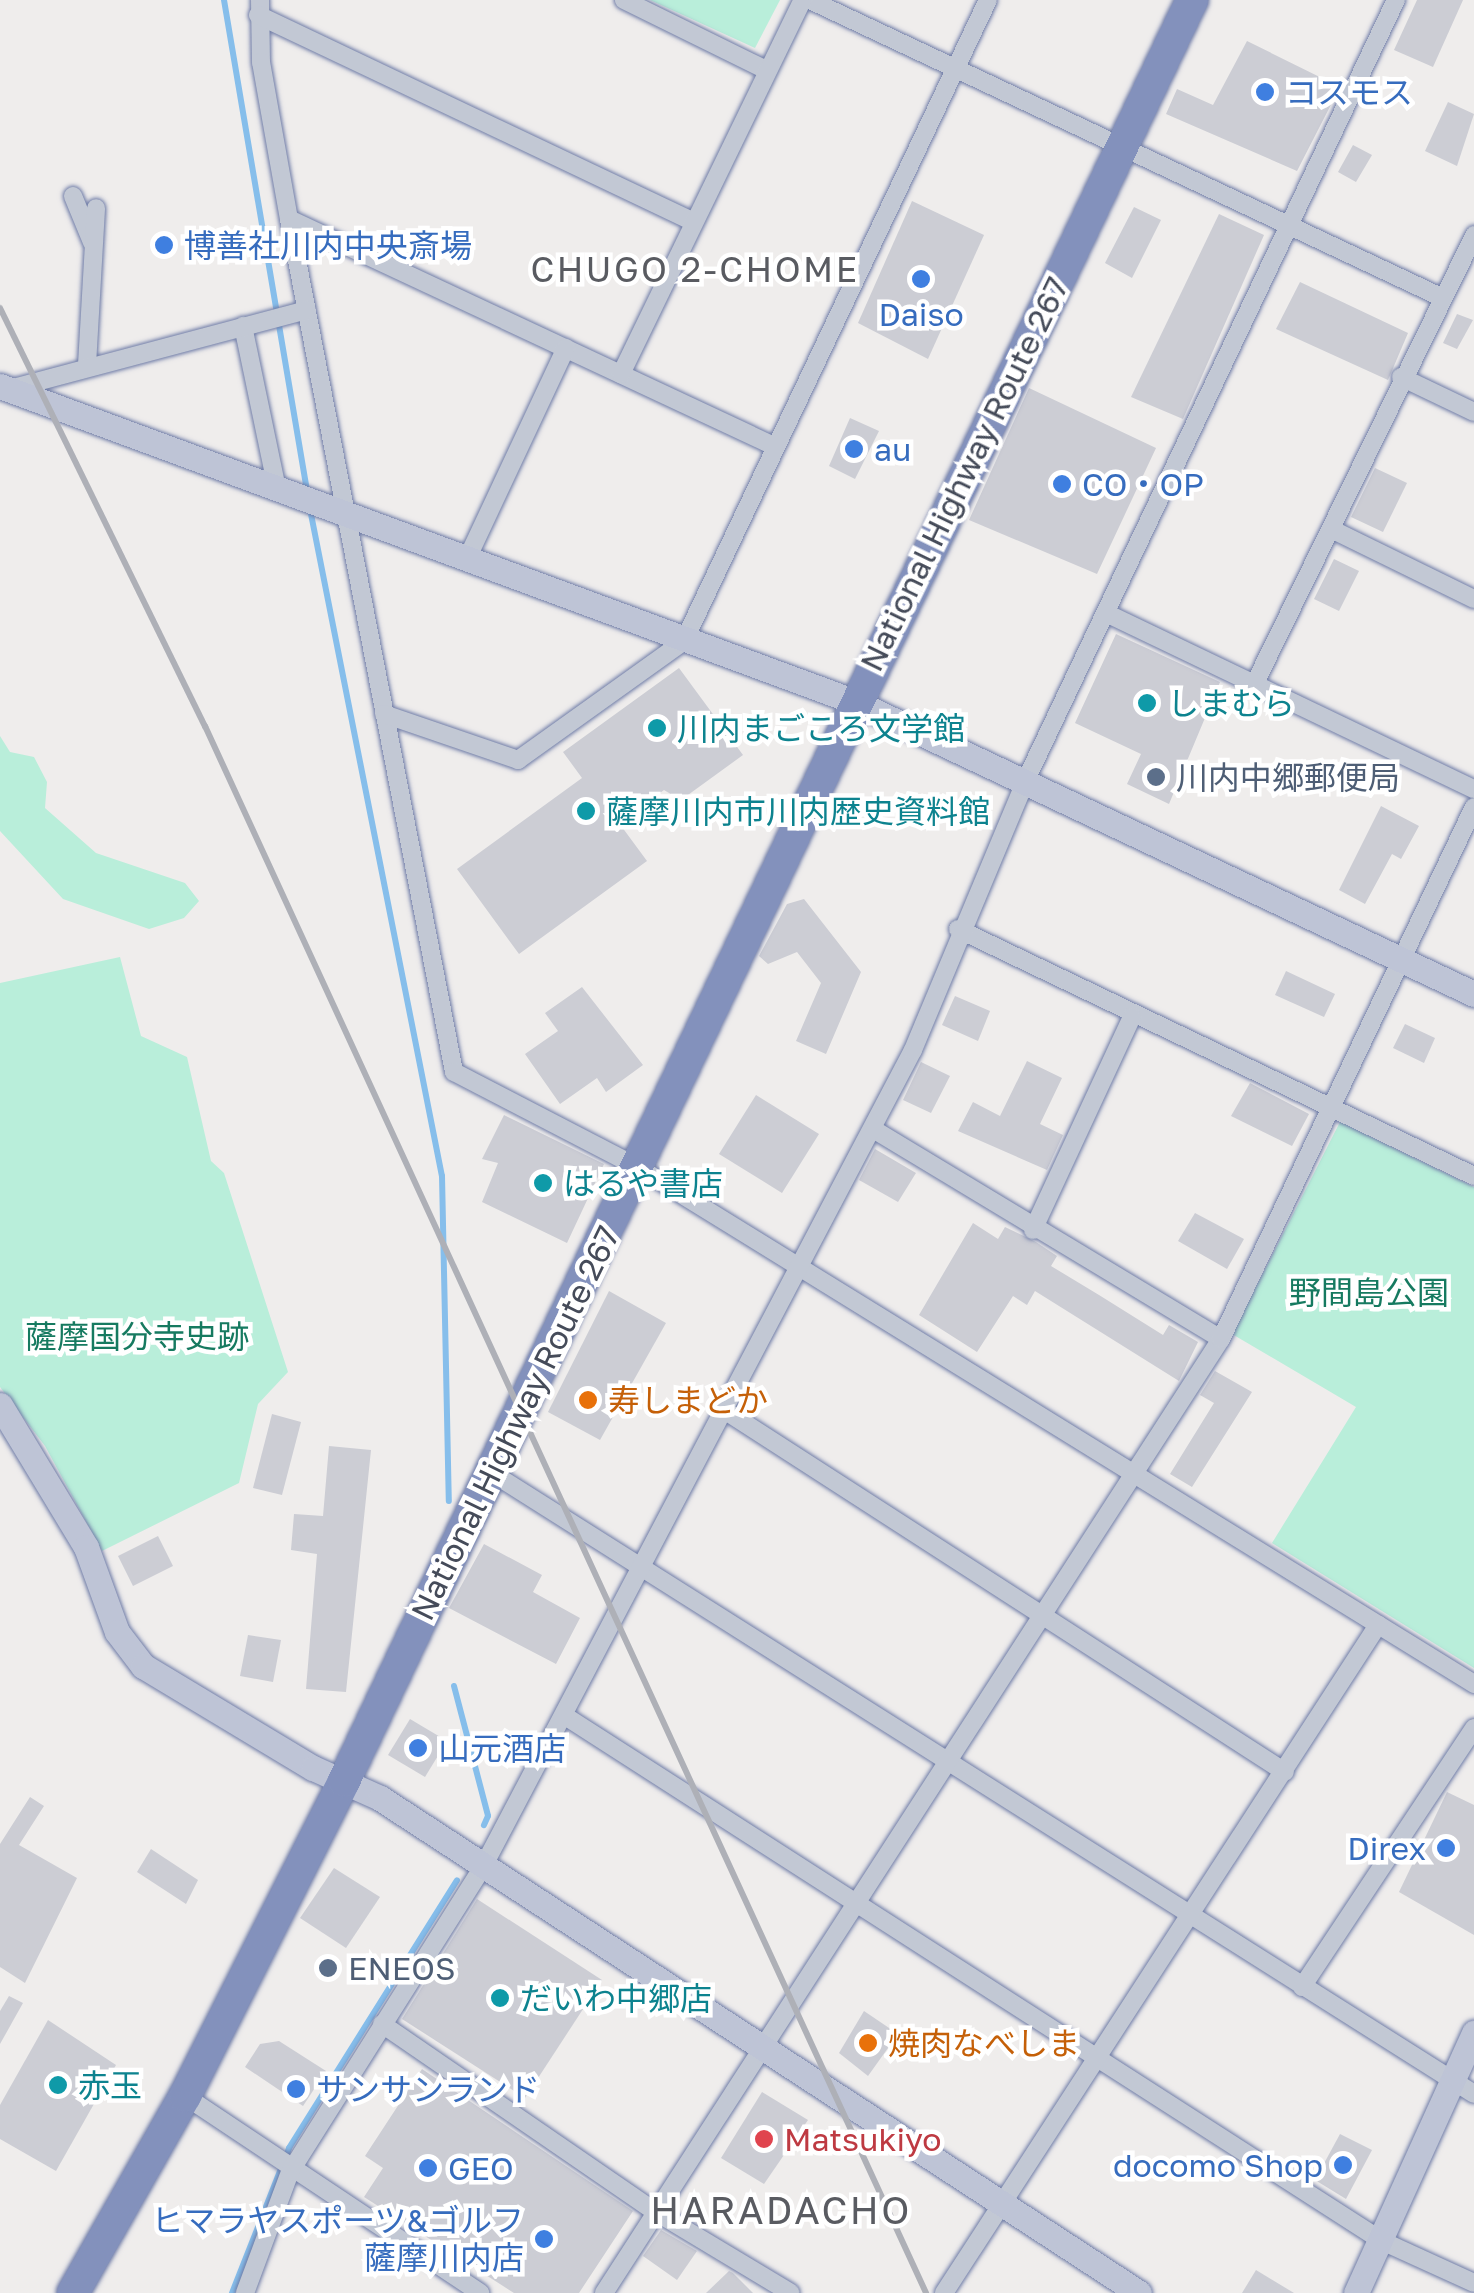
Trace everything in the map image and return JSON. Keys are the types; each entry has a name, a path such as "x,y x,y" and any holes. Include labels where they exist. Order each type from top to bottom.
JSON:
{"highway":[{"name":"National Highway Route 267","path":"73,2293 185,2096 344,1781 639,1168 853,701 1126,144 1192,0"}],"street":[{"path":"621,374 764,68 806,0 1126,144 1441,297"},
{"path":"384,714 518,760 684,640 988,0"},
{"path":"244,2293 284,2168 484,1865 565,1716 796,1266 873,1129 1024,784 1396,0"},
{"path":"627,1 764,68"},
{"path":"259,8 693,222"},
{"path":"259,8 338,511 384,714 454,1072 639,1168 1474,1684"},
{"path":"73,196 94,248"},
{"path":"87,365 96,208"},
{"path":"290,219 774,446"},
{"path":"1255,683 1474,235"},
{"path":"5,388 306,310"},
{"path":"252,324 288,493"},
{"path":"467,559 566,348"},
{"path":"1402,378 1474,412"},
{"path":"5,388 853,701 1474,994"},
{"path":"1333,530 1474,598"},
{"path":"1106,613 1474,789"},
{"path":"604,2293 1221,1339 1474,807"},
{"path":"958,929 1132,1017 1474,1176"},
{"path":"1033,1230 1132,1017"},
{"path":"873,1129 1033,1230 1221,1339"},
{"path":"0,1405 86,1546 117,1632 143,1666 484,1865 763,2044 1138,2293"},
{"path":"721,1408 1285,1772"},
{"path":"490,1471 643,1564 1449,2083 1474,2094"},
{"path":"944,2293 998,2202 1378,1626"},
{"path":"565,1716 1382,2241 1474,2283"},
{"path":"1302,1987 1474,1728"},
{"path":"382,2024 656,2212 791,2293"},
{"path":"1356,2293 1474,2033"},
{"path":"185,2096 284,2168 480,2293"}],"green space":[{"path":"650,0 780,0 755,48"},
{"path":"0,736 10,752 34,757 47,782 45,808 96,853 185,883 199,901 184,918 149,929 63,899 0,831"},
{"name":"薩摩国分寺史跡","path":"120,957 141,1036 187,1057 211,1161 224,1173 288,1372 258,1404 239,1483 102,1551 45,1446 0,1387 0,983"},
{"name":"野間島公園","path":"1340,1122 1474,1187 1474,1668 1272,1543 1356,1407 1232,1334"}],"building":[{"path":"1417,0 1463,0 1433,67 1394,50"},
{"path":"1247,41 1340,87 1297,171 1166,114 1177,89 1213,105"},
{"path":"1448,102 1474,114 1457,166 1425,151"},
{"path":"1353,145 1372,155 1356,182 1338,172"},
{"name":"Daiso","path":"912,201 984,235 928,359 858,323"},
{"path":"1134,207 1161,220 1132,278 1105,263"},
{"path":"1219,214 1264,235 1183,419 1131,397"},
{"path":"1300,282 1408,333 1388,380 1276,329"},
{"path":"1457,314 1473,320 1457,349 1443,343"},
{"name":"CO・OP","path":"1029,388 1156,448 1097,574 969,520"},
{"name":"au","path":"850,418 879,431 855,479 829,466"},
{"path":"1375,468 1407,483 1383,532 1351,517"},
{"path":"1334,559 1359,571 1339,611 1314,599"},
{"name":"しまむら","path":"1116,634 1220,682 1169,804 1127,784 1141,754 1075,723"},
{"name":"薩摩川内市川内歴史資料館","path":"679,668 743,755 681,800 664,790 619,823 647,861 519,954 457,869 582,778 563,752"},
{"path":"1381,806 1419,826 1401,859 1392,854 1365,904 1339,890"},
{"path":"804,899 861,972 826,1054 796,1041 821,983 797,952 768,964 759,956 787,904"},
{"path":"1286,971 1335,994 1324,1017 1275,995"},
{"path":"582,987 643,1065 606,1092 597,1078 560,1104 525,1054 558,1031 545,1013"},
{"path":"955,996 990,1011 978,1041 942,1025"},
{"path":"1405,1024 1435,1038 1424,1063 1393,1048"},
{"path":"1027,1061 1062,1078 1040,1124 1063,1135 1047,1170 958,1131 973,1102 1000,1116"},
{"path":"921,1062 950,1076 931,1113 903,1100"},
{"path":"1250,1083 1309,1114 1292,1146 1231,1116"},
{"path":"756,1095 819,1134 782,1193 719,1154"},
{"name":"はるや書店","path":"504,1115 604,1164 567,1243 482,1202 498,1163 482,1159"},
{"path":"875,1149 916,1173 898,1202 859,1180"},
{"path":"1195,1213 1244,1239 1227,1269 1178,1241"},
{"path":"973,1223 998,1239 1005,1227 1036,1242 1057,1256 1051,1266 1163,1335 1169,1325 1198,1342 1179,1381 1035,1291 1027,1305 1013,1296 977,1352 919,1315"},
{"path":"609,1291 666,1323 600,1440 548,1412"},
{"path":"1215,1371 1252,1392 1192,1487 1170,1474 1214,1403 1200,1395"},
{"path":"272,1414 301,1422 282,1495 253,1488"},
{"path":"329,1446 371,1450 346,1692 306,1689 317,1554 291,1550 294,1514 323,1516"},
{"path":"158,1536 173,1566 133,1586 118,1556"},
{"path":"484,1544 542,1575 533,1592 580,1618 556,1664 449,1608"},
{"path":"248,1635 281,1640 273,1682 240,1676"},
{"name":"山元酒店","path":"410,1719 447,1741 425,1777 388,1755"},
{"name":"Direx","path":"1447,1792 1474,1805 1474,1935 1399,1892"},
{"path":"30,1797 44,1806 19,1845 77,1878 25,1983 0,1967 0,1844"},
{"path":"151,1849 198,1880 186,1904 137,1872"},
{"path":"334,1868 380,1897 346,1948 300,1918"},
{"name":"だいわ中郷店","path":"477,1899 602,1980 525,2098 402,2019"},
{"path":"9,1996 23,2003 0,2044 0,2011"},
{"name":"焼肉なべしま","path":"864,2011 898,2034 868,2076 839,2053"},
{"name":"赤玉","path":"48,2020 116,2065 56,2171 0,2139 0,2105"},
{"name":"サンサンランド","path":"279,2041 326,2071 303,2106 245,2067 260,2044"},
{"path":"422,2069 633,2211 579,2293 514,2293 364,2197 383,2168 365,2156"},
{"name":"Matsukiyo","path":"762,2092 808,2120 764,2184 721,2158"},
{"name":"docomo Shop","path":"1340,2134 1372,2150 1346,2199 1315,2180"},
{"path":"661,2230 697,2251 677,2280 643,2256"},
{"path":"1256,2270 1294,2293 1242,2293"},
{"path":"729,2271 733,2273 753,2293 706,2293"}],"waterway":[{"path":"224,0 307,492"},
{"path":"310,509 442,1176 449,1501"},
{"path":"454,1686 488,1816 484,1825"},
{"path":"232,2293 289,2148 457,1880"}],"railway":[{"path":"0,308 205,726 926,2293"}],"place":[{"name":"コスモス","path":"1265,92"},
{"name":"博善社川内中央斎場","path":"164,245"},
{"name":"Daiso","path":"921,279"},
{"name":"au","path":"854,449"},
{"name":"CO・OP","path":"1062,484"},
{"name":"しまむら","path":"1147,703"},
{"name":"川内まごころ文学館","path":"657,728"},
{"name":"川内中郷郵便局","path":"1156,777"},
{"name":"薩摩川内市川内歴史資料館","path":"586,811"},
{"name":"はるや書店","path":"543,1183"},
{"name":"寿しまどか","path":"588,1400"},
{"name":"山元酒店","path":"418,1748"},
{"name":"Direx","path":"1446,1848"},
{"name":"ENEOS","path":"328,1968"},
{"name":"だいわ中郷店","path":"500,1998"},
{"name":"焼肉なべしま","path":"868,2043"},
{"name":"赤玉","path":"58,2085"},
{"name":"サンサンランド","path":"296,2089"},
{"name":"Matsukiyo","path":"764,2139"},
{"name":"docomo Shop","path":"1343,2165"},
{"name":"GEO","path":"428,2168"},
{"name":"ヒマラヤスポーツ&ゴルフ 薩摩川内店","path":"544,2239"}],"district":[{"name":"CHUGO 2-CHOME","path":"695,269"},
{"name":"HARADACHO","path":"781,2210"}]}
